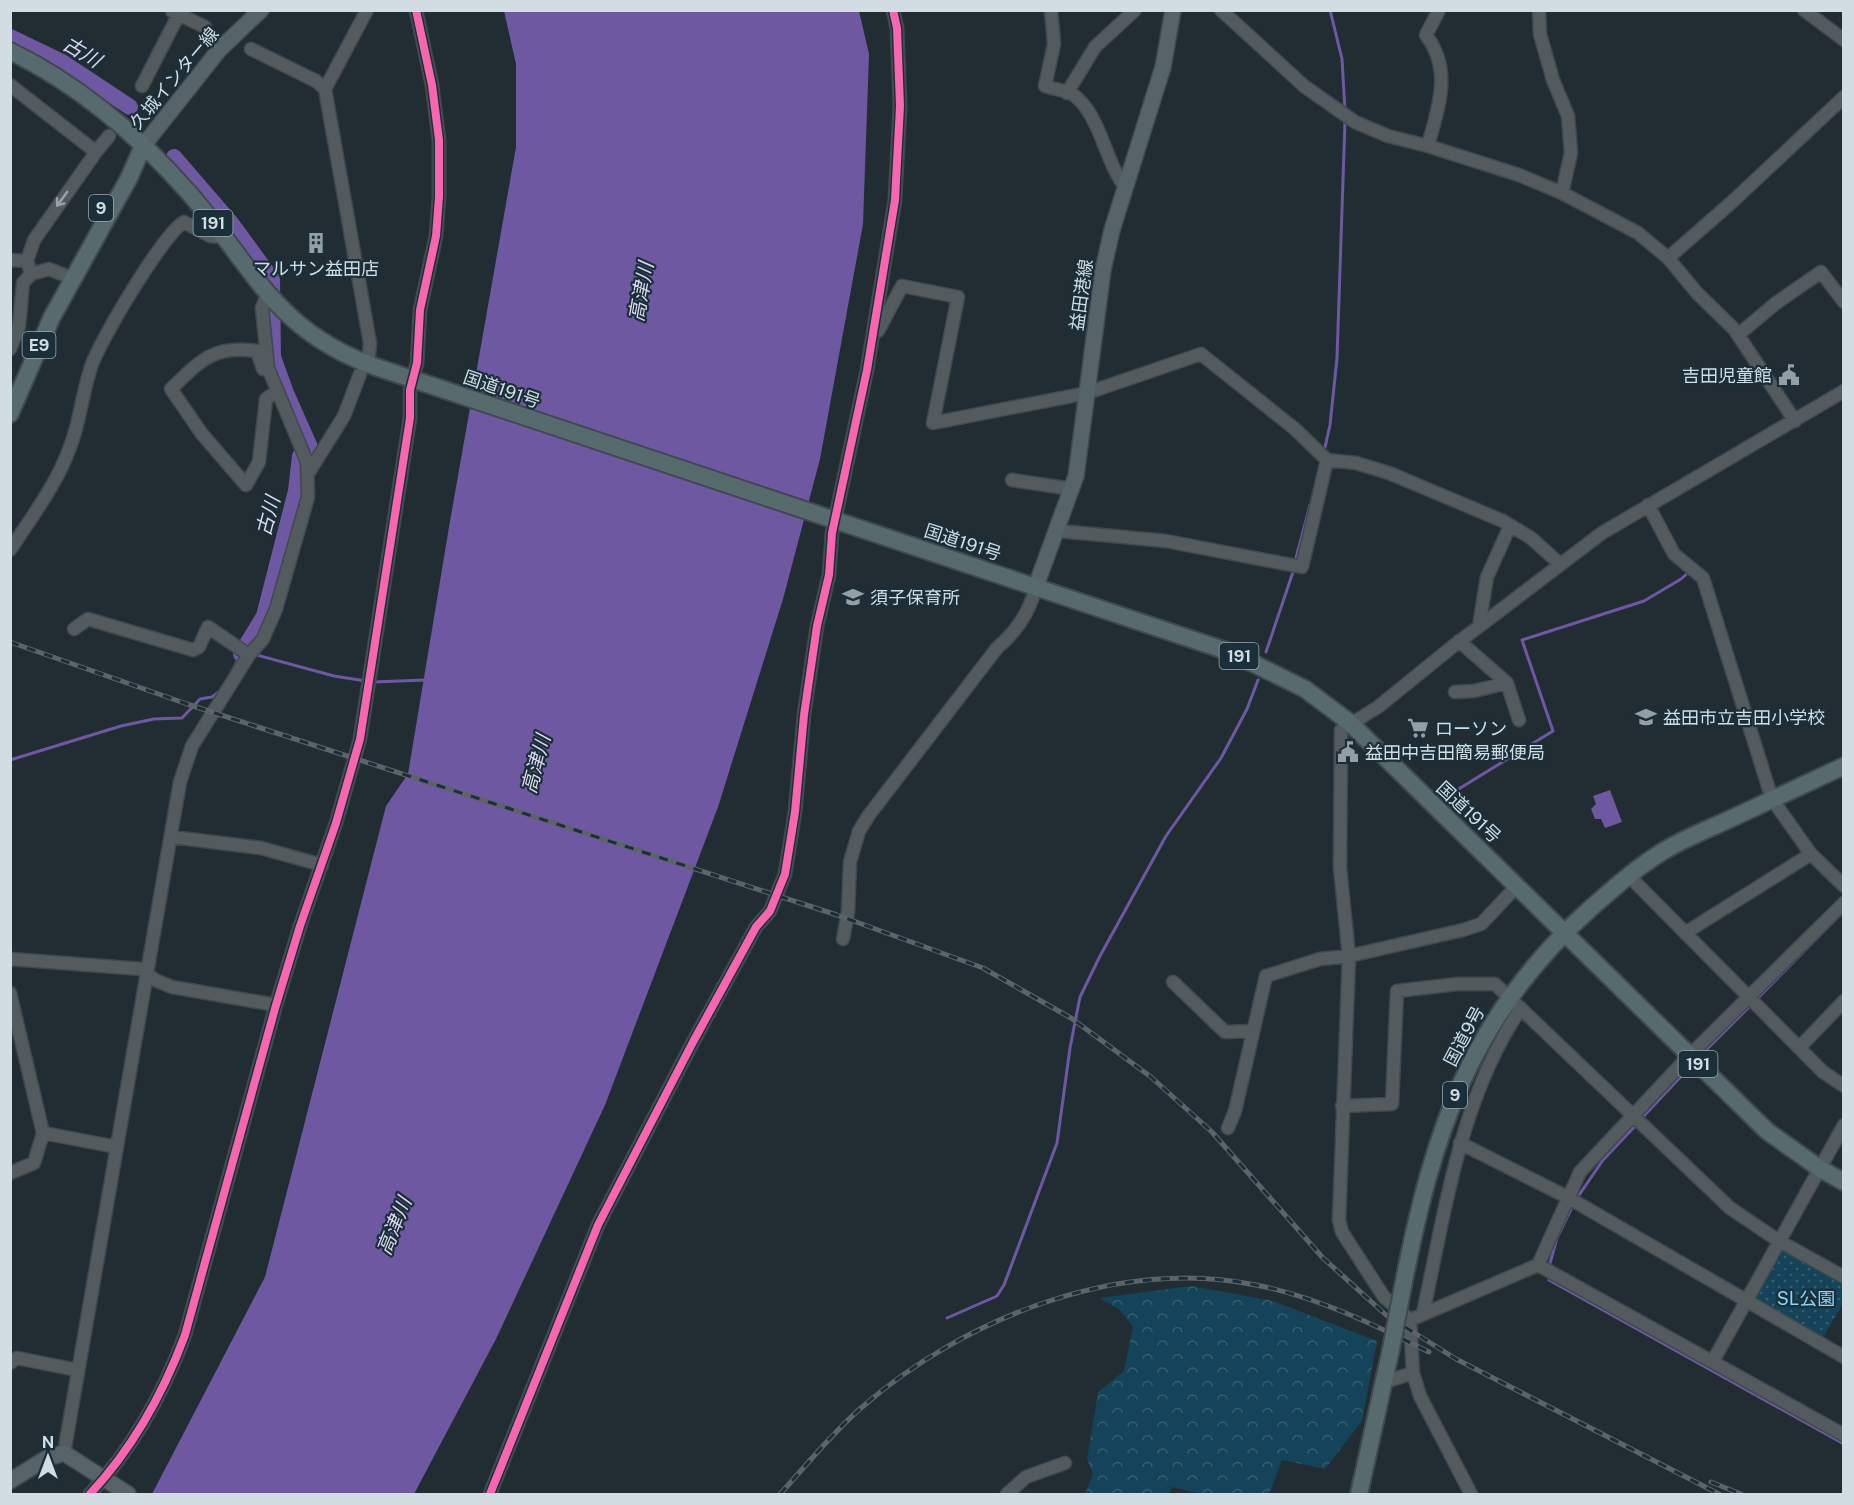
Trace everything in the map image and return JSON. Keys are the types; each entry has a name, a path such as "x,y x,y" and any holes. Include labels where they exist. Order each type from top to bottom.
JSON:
{"highway":[{"name":"国道191号","path":"10,51 70,86 131,132 188,193 267,295 295,323 323,344 356,360 1230,652 1305,689 1349,722 1767,1131 1819,1168 1844,1182"},
{"name":"9","path":"68,276 129,178 143,146"},
{"name":"E9","path":"10,394 39,322 68,276"},
{"name":"E9","path":"10,414 68,276"},
{"name":"国道9号","path":"1359,1494 1434,1153 1452,1102 1484,1036 1515,1002 1564,932 1628,875 1664,851 1844,766"}],"main road":[{"name":"久城インター線","path":"143,146 219,50 261,10"},
{"name":"益田港線","path":"1036,586 1059,531 1072,489 1103,270 1163,67 1173,10"},
{"path":"10,1481 47,1458 64,1453 128,1494"}],"street":[{"path":"367,10 325,89 370,343 369,355"},
{"path":"90,1494 108,1482 120,1462 169,1378 185,1335 276,1005 360,739 416,380 420,310 436,236 439,197 439,140 432,85 416,10"},
{"path":"490,1494 598,1226 693,1042 756,927 770,911 785,874 795,812 804,715 817,626 829,574 834,519 872,342 896,189 900,106 897,28 893,10"},
{"path":"1051,10 1053,44 1045,86 1072,94 1086,111 1102,137 1115,174 1126,188"},
{"path":"1067,93 1095,47 1135,10"},
{"path":"1221,10 1304,86 1355,122 1388,136 1428,146 1519,175 1562,193 1638,233 1668,258 1738,335 1795,421"},
{"path":"1428,146 1444,82 1438,57 1426,35 1439,10"},
{"path":"1539,10 1540,34 1552,80 1568,116 1571,153 1562,193"},
{"path":"1804,10 1844,40"},
{"path":"142,86 177,12 205,27"},
{"path":"250,49 316,81 325,89"},
{"path":"10,85 96,152"},
{"path":"1668,258 1732,202 1844,97"},
{"path":"31,274 27,261 34,240 109,136"},
{"path":"10,550 70,448 83,391 97,354 166,240 176,227 184,222 210,236 223,237"},
{"path":"10,260 27,261"},
{"path":"10,349 21,313 20,292 23,283 31,274 48,269 68,276"},
{"path":"1738,335 1776,303 1821,272 1844,302"},
{"path":"872,342 902,286 958,297 933,423 1087,393 1201,354 1295,429 1327,460 1356,463 1389,473 1510,526 1531,538 1560,564"},
{"path":"64,1453 180,782 192,746 249,655 263,639 276,609 308,497 309,472 303,449 268,368 262,308 267,295"},
{"path":"268,368 264,369 261,366 257,351 237,348 215,352 200,362 171,389 202,434 246,485 259,462 266,399 277,391"},
{"path":"309,472 318,461 344,416 360,375"},
{"path":"1472,1494 1461,1471 1436,1431 1413,1374 1410,1320 1384,1297 1342,1232 1338,1208 1349,956 1340,868 1342,766 1339,738 1341,730 1349,722 1378,707 1459,641 1602,533 1795,421 1843,390"},
{"path":"1059,531 1166,541 1302,567 1327,460"},
{"path":"1012,480 1072,489"},
{"path":"1648,505 1674,554 1703,578 1772,799 1810,854 1844,886"},
{"path":"1479,626 1487,577 1510,526"},
{"path":"843,939 848,912 850,862 860,831 869,815 997,648 1012,634 1032,604 1036,586"},
{"path":"74,629 88,619 193,650 199,647 208,627 249,655"},
{"path":"1459,641 1507,683 1519,720"},
{"path":"1455,692 1474,691 1507,683"},
{"path":"172,837 261,848 322,865"},
{"path":"1685,933 1810,854"},
{"path":"1628,875 1823,1072 1844,1086"},
{"path":"1228,1128 1235,1111 1266,976 1320,959 1349,956 1481,924 1518,885"},
{"path":"1410,1320 1538,1265 1580,1172 1689,1056 1844,903"},
{"path":"10,959 142,969 155,980 172,987 276,1005"},
{"path":"1173,982 1225,1032 1253,1031"},
{"path":"1342,1106 1392,1104 1397,991 1457,984 1495,984 1730,1208 1779,1241 1844,1277"},
{"path":"10,993 43,1133 34,1163 10,1173"},
{"path":"1799,1048 1844,1000"},
{"path":"1423,1313 1460,1143 1492,1055 1515,1002"},
{"path":"1713,1361 1844,1125"},
{"path":"43,1133 117,1147"},
{"path":"1460,1143 1567,1197 1844,1357"},
{"path":"1538,1265 1844,1435"},
{"path":"10,1363 17,1358 77,1370"},
{"path":"1384,1382 1413,1374"},
{"path":"1007,1494 1026,1477 1038,1470 1065,1463"}],"green space":[{"name":"SL公園","path":"1782,1250 1843,1285 1843,1303 1821,1341 1752,1302"},
{"path":"1191,1286 1273,1301 1377,1341 1362,1421 1325,1469 1282,1460 1269,1494 1202,1494 1172,1487 1169,1494 1085,1494 1093,1474 1087,1459 1098,1392 1124,1371 1133,1327 1119,1309 1099,1298"}],"water":[{"name":"高津川","path":"504,11 859,11 869,54 863,224 820,459 783,599 718,807 605,1105 496,1339 414,1494 152,1494 265,1277 386,806 408,774 516,147 516,64"},
{"path":"1610,790 1622,822 1605,828 1601,819 1595,819 1591,809 1596,804 1593,796"}],"waterway":[{"path":"1330,10 1342,59 1345,111"},
{"name":"古川","path":"10,37 62,62 130,107"},
{"path":"1324,452 1330,425 1337,358 1345,121"},
{"name":"古川","path":"174,157 231,223 272,279 273,357 310,447 300,456 296,491 264,616 241,654"},
{"path":"1295,562 1310,505"},
{"path":"1266,652 1294,569"},
{"path":"1444,798 1553,731 1522,640 1644,601 1690,571"},
{"name":"古川","path":"231,673 241,654"},
{"path":"253,654 334,676 366,681"},
{"path":"373,682 426,680"},
{"path":"947,1318 997,1296 1004,1285 1057,1143 1070,1048 1080,997 1166,836 1221,758 1247,709 1258,680"},
{"name":"古川","path":"10,760 121,726 154,719 182,718 200,699 212,697 220,691"},
{"path":"1756,1000 1840,915"},
{"path":"1704,1052 1752,1004"},
{"path":"1641,1119 1686,1071"},
{"path":"1577,1198 1603,1160 1637,1124"},
{"path":"1550,1263 1557,1238 1574,1203"},
{"path":"1549,1280 1844,1444"}],"railway":[{"path":"10,642 187,704 837,915 983,968 1071,1018 1151,1077 1212,1132 1323,1258 1386,1315 1456,1359 1719,1494"},
{"path":"780,1494 850,1418 902,1376 947,1347 995,1322 1045,1302 1098,1288 1151,1280 1204,1279 1256,1285 1323,1304 1429,1352"},
{"path":"1711,1482 1741,1494"}],"cycle path":[{"path":"90,1494 120,1458 157,1399 185,1335 276,1005 300,926 336,823 360,739 410,418 410,390 417,363 420,310 436,236 439,197 439,140 432,85 416,10"},
{"path":"490,1494 598,1225 693,1042 756,927 770,911 785,874 795,812 804,715 817,626 829,575 832,533 867,370 895,200 900,106 897,28 893,10"}],"place":[{"name":"マルサン益田店","path":"316,243"},
{"name":"吉田児童館","path":"1789,375"},
{"name":"須子保育所","path":"853,597"},
{"name":"益田市立吉田小学校","path":"1646,717"},
{"name":"ローソン","path":"1418,728"},
{"name":"益田中吉田簡易郵便局","path":"1348,752"}]}
